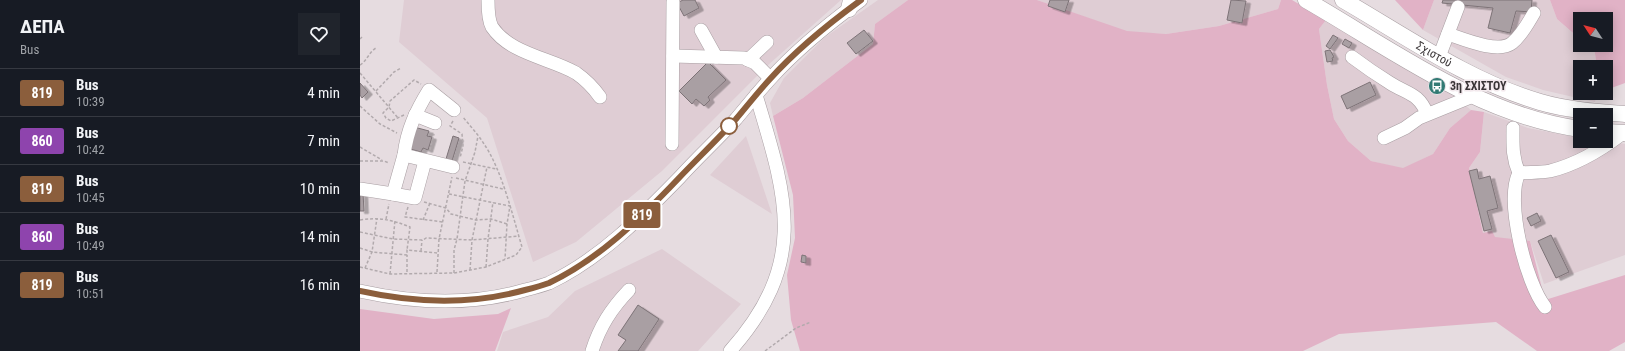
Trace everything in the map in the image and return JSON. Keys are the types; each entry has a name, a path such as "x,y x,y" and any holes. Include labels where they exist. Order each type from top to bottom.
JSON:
{"main road":[{"name":"Σχιστού","path":"1306,0 1473,96 1537,121 1573,127"},
{"name":"Σχιστού","path":"1343,0 1439,57 1490,83 1542,103 1582,110 1625,114"},
{"path":"1613,132 1624,133"}],"street":[{"path":"488,0 491,26 499,36 519,48 575,73 591,84 600,97"},
{"path":"672,144 673,2"},
{"path":"360,291 385,296 430,301 470,300 513,293 547,284 582,265 615,239 652,206 735,120 770,78 817,33 853,3"},
{"path":"1439,57 1458,7"},
{"path":"1448,34 1492,47 1504,47 1511,44 1522,34 1534,13"},
{"path":"701,30 716,57"},
{"path":"748,60 767,42"},
{"path":"673,56 744,58 755,63 770,78"},
{"path":"1352,57 1391,84 1411,93 1422,103 1427,114"},
{"path":"393,194 407,138 415,115 429,90 454,110"},
{"path":"730,351 754,320 768,298 777,278 786,233 784,209 771,144 756,95"},
{"path":"1384,138 1405,128 1427,114 1473,96"},
{"path":"415,115 436,123"},
{"path":"1513,128 1512,148 1514,161 1519,173 1515,181 1514,195 1518,234 1528,270 1539,300 1545,307"},
{"path":"1519,173 1548,172 1578,162 1604,148 1624,133"},
{"path":"402,161 426,161 453,172"},
{"path":"360,189 415,198 426,161"},
{"path":"592,351 599,329 613,307 629,290"}],"path":[{"path":"360,65 364,62 371,51 376,48"},
{"path":"376,91 394,72 401,68"},
{"path":"360,73 376,91 389,107 398,118 391,121 386,118 383,113 389,107 390,100 414,80"},
{"path":"360,106 380,124 407,138"},
{"path":"360,267 390,274 407,272 454,273 486,267 505,260 516,255 522,247 504,189 485,144 454,110"},
{"path":"454,110 455,116 450,126 462,134 463,146 459,162 496,169"},
{"path":"426,161 431,147 436,123"},
{"path":"454,273 454,250 461,216 462,196 470,163 475,152 478,136"},
{"path":"360,147 384,161"},
{"path":"360,161 402,161"},
{"path":"470,270 472,240 487,167"},
{"path":"437,273 439,239 453,172 465,181 504,189"},
{"path":"449,194 510,206"},
{"path":"423,202 446,208 451,214 476,220 491,219 507,224"},
{"path":"486,267 493,202"},
{"path":"423,220 430,203"},
{"path":"505,260 507,224 510,206"},
{"path":"405,217 443,222"},
{"path":"360,220 377,218 395,220 410,227 407,250 407,272"},
{"path":"365,268 372,252 377,218"},
{"path":"390,274 395,220"},
{"path":"360,232 393,239 422,240 426,238 472,240 519,236"},
{"path":"421,251 422,240"},
{"path":"360,248 372,252 407,255"},
{"path":"407,250 438,253"},
{"path":"765,351 796,328 811,322"}],"shaded area":[{"path":"404,0 841,0 767,66 662,171 576,242 533,262 487,118 399,42"},
{"path":"878,0 908,0 875,24 873,44 803,98 773,116 770,103 784,78 824,38"},
{"path":"908,0 1037,0 1127,31 1166,34 1219,26 1278,9 1281,0 1292,0 1326,20 1319,29 1327,85 1334,119 1348,141 1371,161 1403,168 1433,154 1450,128 1471,110 1484,112 1480,152 1469,168 1483,233 1492,231 1495,237 1530,241 1545,300 1625,275 1625,342 1609,351 1537,351 1496,322 1339,334 1303,351 800,351 791,320 787,275 795,238 793,195 773,116 803,98 873,44 875,24"},
{"path":"1037,0 1281,0 1278,9 1219,26 1166,34 1127,32"},
{"path":"1395,0 1434,0 1423,30"},
{"path":"1434,0 1550,0 1557,19 1573,33 1573,52 1595,52 1596,60 1573,60 1573,97 1543,90 1506,77 1423,30"},
{"path":"1550,0 1625,0 1625,83 1613,87 1613,60 1596,60 1595,52 1613,52 1613,12 1573,12 1573,33 1557,19"},
{"path":"1326,20 1445,89 1471,110 1450,128 1433,154 1403,169 1371,161 1348,141 1334,119 1327,85 1319,29"},
{"path":"1484,112 1528,128 1573,137 1573,148 1613,148 1613,142 1625,144 1625,255 1544,284 1530,241 1500,239 1483,233 1469,168 1480,152"},
{"path":"746,136 772,214 710,175"},
{"path":"662,249 741,304 698,351 497,351 503,332 548,317 575,291"},
{"path":"511,308 495,351 360,351 360,309 434,319 498,314"}],"building":[{"path":"683,0 695,0 699,8 684,16 677,3"},
{"path":"1050,0 1069,0 1065,12 1048,6"},
{"path":"1231,0 1246,1 1242,23 1227,20"},
{"path":"1443,0 1532,0 1531,12 1516,11 1510,33 1488,28 1493,8 1442,3"},
{"path":"864,30 873,41 856,54 847,43"},
{"path":"1333,35 1338,38 1330,49 1326,46"},
{"path":"1345,39 1352,43 1349,48 1342,44"},
{"path":"1330,50 1334,57 1332,58 1333,61 1327,62 1325,51"},
{"path":"708,62 726,80 708,97 710,100 704,106 696,99 692,104 679,91"},
{"path":"1370,82 1376,95 1347,109 1341,96"},
{"path":"360,83 368,92 362,98 360,95"},
{"path":"414,127 429,131 427,136 432,137 428,150 423,148 421,152 407,148"},
{"path":"453,136 459,138 452,161 446,159"},
{"path":"1477,169 1479,179 1490,176 1498,208 1487,211 1492,229 1484,231 1469,171"},
{"path":"363,193 364,211 360,211 360,194"},
{"path":"1537,213 1541,221 1531,226 1527,218"},
{"path":"1551,235 1569,272 1556,278 1538,241"},
{"path":"802,255 806,256 806,263 801,262"},
{"path":"638,305 659,319 638,351 618,351 626,340 618,335"}],"bus line":[{"name":"819","path":"360,291 385,296 430,301 470,300 513,293 547,284 582,265 615,239 652,206 735,120 770,78 801,48 817,33 861,0"}],"place":[{"name":"3η ΣΧΙΣΤΟΥ","path":"1437,86"}]}
